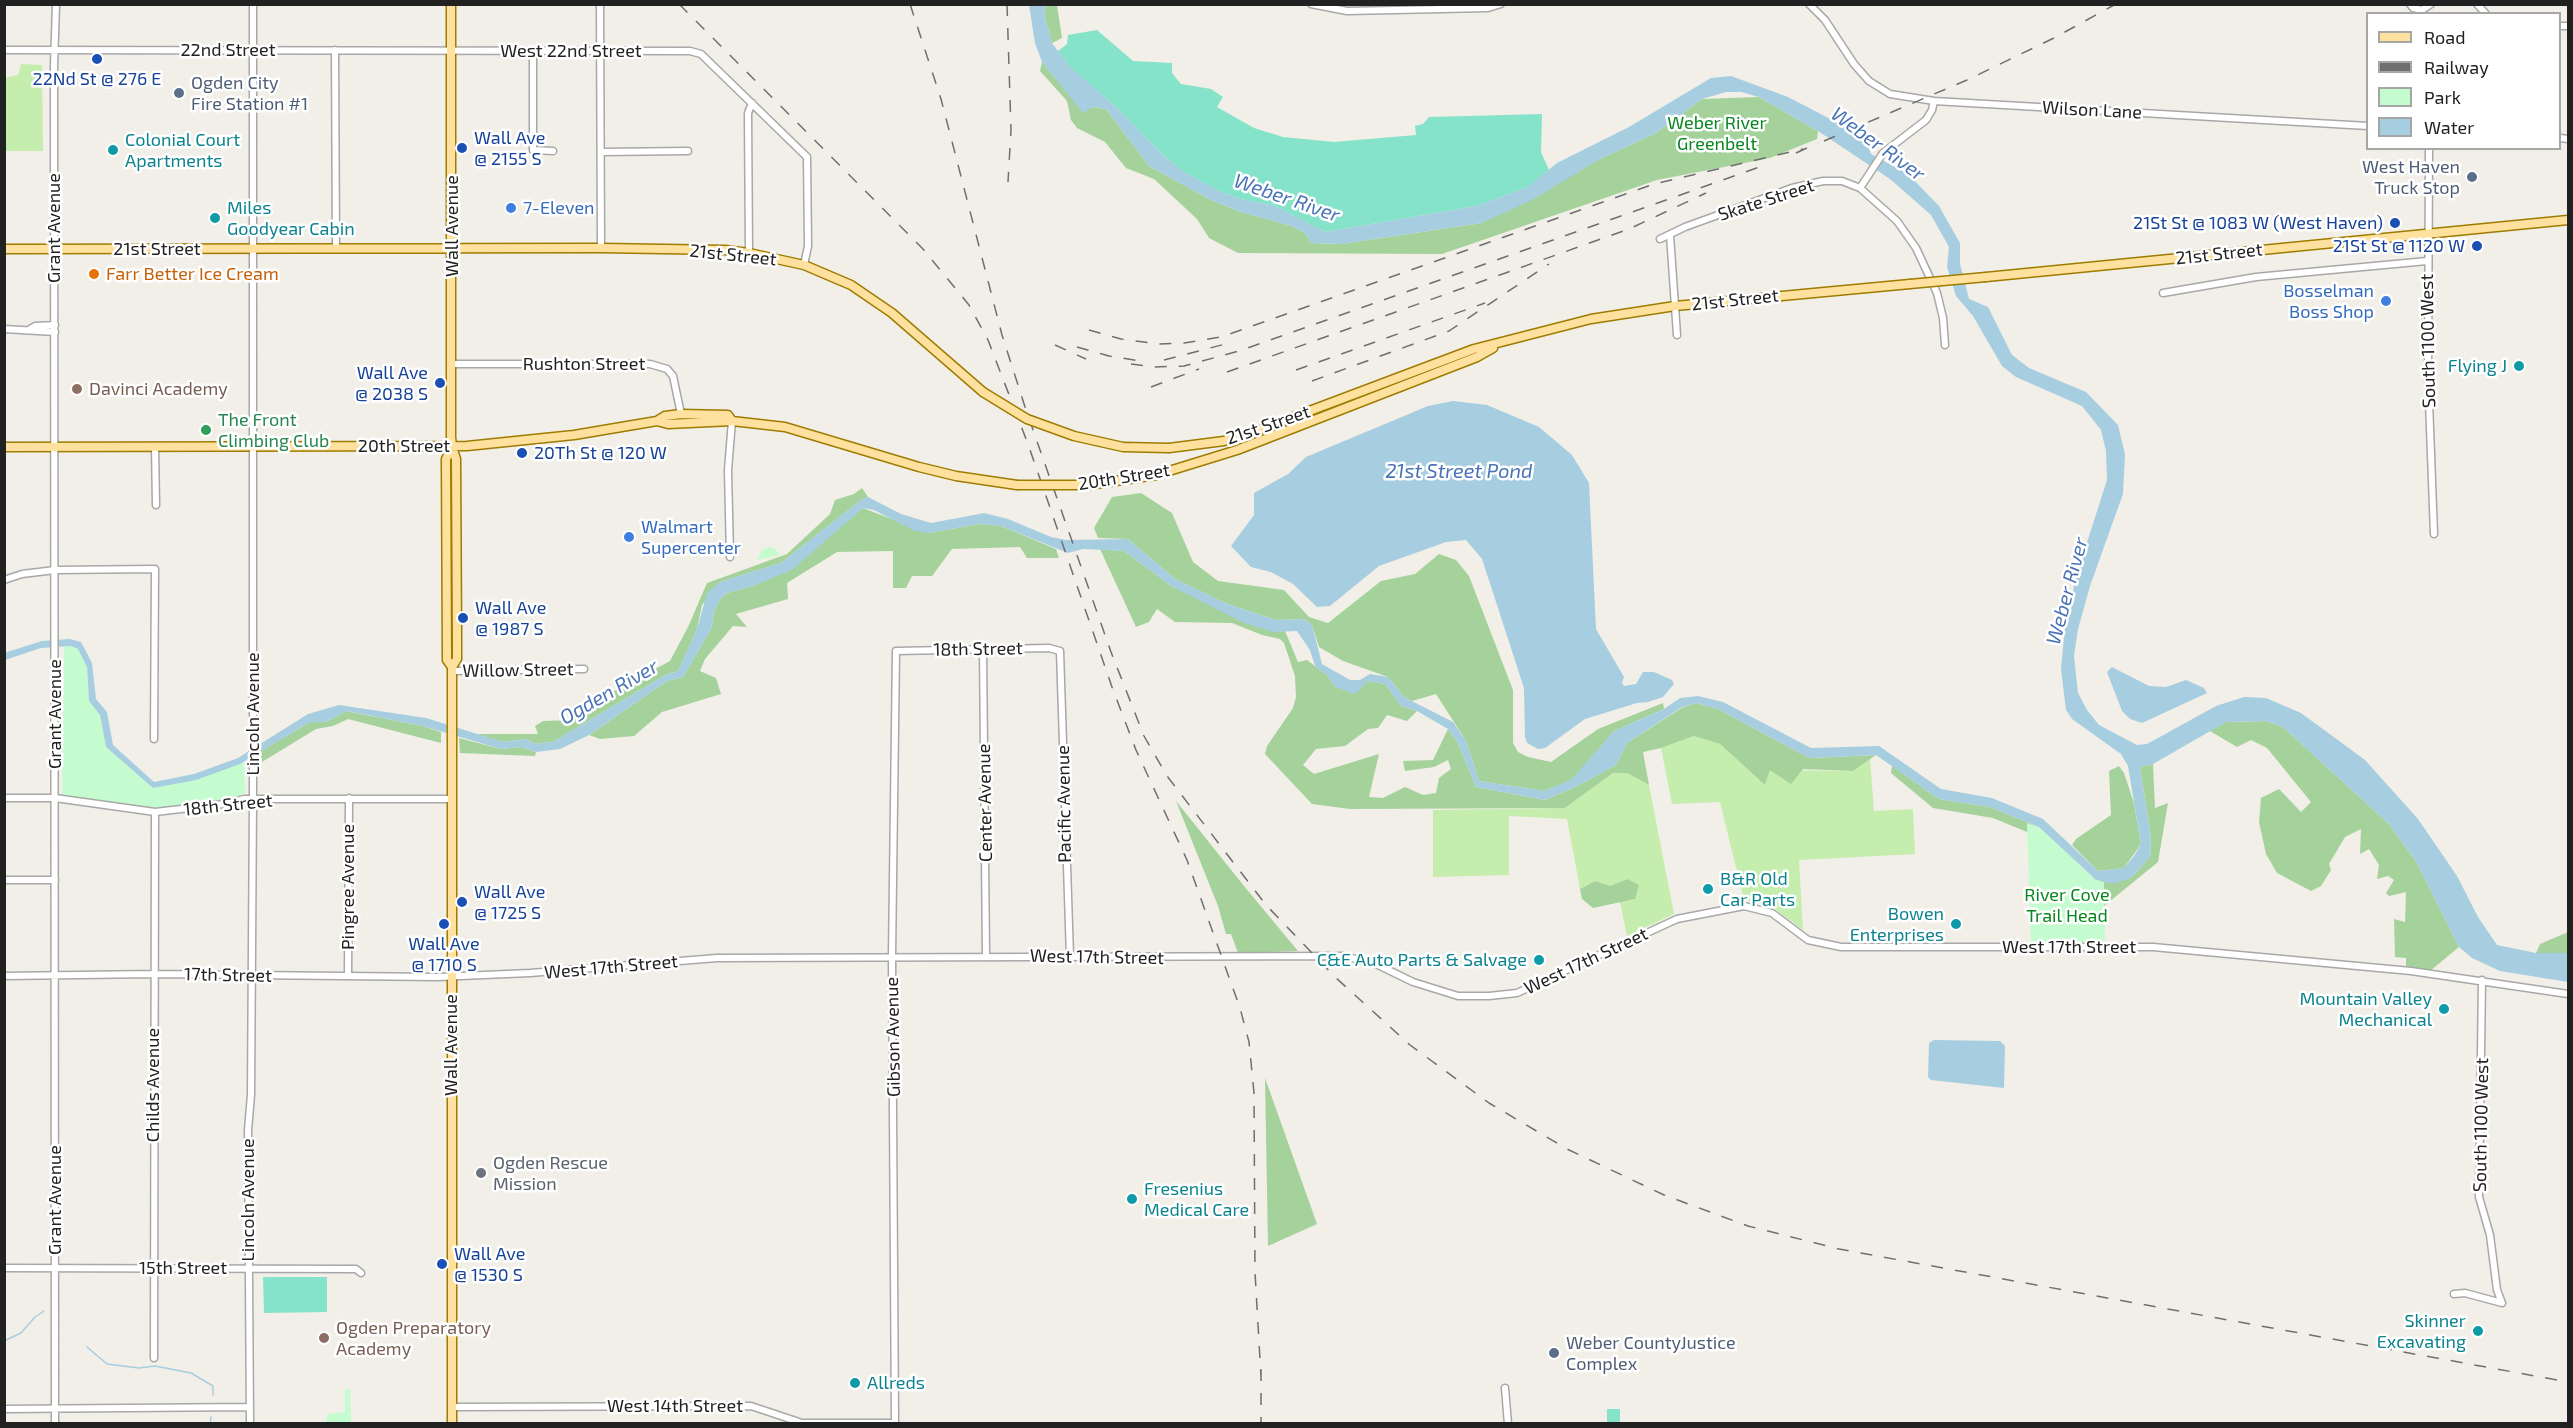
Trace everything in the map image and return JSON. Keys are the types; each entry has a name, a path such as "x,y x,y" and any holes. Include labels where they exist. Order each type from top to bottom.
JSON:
{"main road":[{"name":"Wall Avenue","path":"452,4 452,447 456,459 457,640 457,659 452,669 452,1424"},
{"name":"21st Street","path":"4,249 602,248 725,250 749,253 804,265 851,285 898,318 983,392 1027,419 1074,436 1123,447 1169,448 1224,441 1251,433 1474,349 1591,319 1675,306 2568,220"},
{"name":"20th Street","path":"657,421 668,424 732,421 785,427 919,467 967,478 1017,484 1089,485 1156,475 1237,450 1477,357 1501,343"},
{"name":"20th Street","path":"4,447 452,447 539,440 657,421 665,416 681,414 728,415 732,421"}],"street":[{"name":"Grant Avenue","path":"55,1424 54,249 56,4"},
{"name":"Lincoln Avenue","path":"250,1424 253,4"},
{"path":"600,4 602,248"},
{"path":"1311,4 1347,11 1488,8 1502,4"},
{"name":"Wilson Lane","path":"1809,4 1825,20 1854,64 1869,81 1890,94 1934,101 2366,126"},
{"path":"2410,4 2417,10 2425,12 2431,4"},
{"name":"22nd Street","path":"4,50 452,52"},
{"path":"335,50 336,248"},
{"name":"West 22nd Street","path":"452,52 690,51 701,54 752,103"},
{"path":"533,52 533,150 554,151"},
{"path":"1934,101 1926,120 1883,153 1860,188 1897,221 1920,255 1936,293 1943,318 1945,345"},
{"path":"749,253 748,113 752,103 807,157 808,246 804,265"},
{"name":"South 1100 West","path":"2429,150 2428,375 2434,534"},
{"path":"601,152 688,151"},
{"name":"Skate Street","path":"1660,239 1685,227 1792,188 1823,182 1842,182 1860,188"},
{"path":"1670,236 1677,335"},
{"path":"2163,293 2256,277 2427,261"},
{"path":"4,329 30,329 35,333 55,329"},
{"name":"Rushton Street","path":"452,364 650,364 667,369 673,376 681,414"},
{"path":"730,557 728,470 732,421"},
{"path":"155,447 156,505"},
{"path":"4,580 22,574 55,570 155,569 154,739"},
{"name":"18th Street","path":"896,651 1049,648 1060,651"},
{"name":"Center Avenue","path":"983,650 986,956"},
{"name":"Gibson Avenue","path":"895,1423 891,956 896,651"},
{"name":"Pacific Avenue","path":"1060,651 1070,957"},
{"name":"Willow Street","path":"452,669 584,669"},
{"name":"18th Street","path":"4,798 55,798 155,812 253,799 452,799"},
{"name":"Pingree Avenue","path":"348,976 349,798"},
{"name":"Childs Avenue","path":"154,1358 155,812"},
{"path":"4,880 55,880"},
{"name":"West 17th Street","path":"451,975 530,973 717,958 1344,956 1378,965 1413,982 1458,996 1489,996 1517,993 1677,920 1744,906 1772,914 1808,940 1841,947 2152,947 2482,980 2568,994"},
{"name":"17th Street","path":"4,976 451,975"},
{"name":"South 1100 West","path":"2482,980 2479,1197 2490,1235 2497,1290 2502,1303 2484,1298"},
{"name":"15th Street","path":"4,1268 356,1269 361,1273"},
{"path":"2454,1294 2465,1293 2484,1298 2497,1290"},
{"path":"1505,1388 1508,1424"},
{"name":"West 14th Street","path":"452,1407 751,1406 802,1423 895,1423"},
{"path":"4,1409 250,1407"}],"green space":[{"path":"1046,5 1057,5 1062,38 1052,43 1044,15"},
{"path":"1097,30 1133,61 1172,63 1172,73 1181,84 1211,89 1223,97 1217,107 1254,128 1283,137 1334,142 1416,135 1415,126 1423,124 1429,117 1542,114 1541,152 1549,170 1526,188 1477,206 1325,232 1275,206 1240,199 1221,192 1185,173 1162,154 1118,109 1070,67 1058,51 1067,44 1068,35"},
{"name":"Weber River Greenbelt","path":"1042,62 1083,112 1093,107 1106,109 1149,166 1211,200 1241,212 1292,226 1305,233 1311,243 1341,244 1482,223 1600,159 1656,133 1702,99 1759,97 1818,131 1817,139 1770,158 1657,180 1442,254 1238,253 1209,238 1197,219 1154,179 1126,168 1105,142 1077,128 1071,120 1067,101 1040,71"},
{"path":"21,64 42,65 43,151 5,151 5,78 18,75"},
{"path":"862,488 868,497 861,500 781,563 720,582 702,605 697,629 678,671 667,674 553,742 535,744 526,739 503,742 476,734 538,734 535,726 543,721 573,720 605,696 670,661 707,583 787,554 830,514 835,500 854,494"},
{"path":"1141,493 1172,513 1193,562 1218,581 1284,590 1309,617 1328,623 1381,581 1415,574 1439,554 1456,560 1469,576 1513,690 1513,743 1518,752 1528,757 1551,762 1598,729 1663,703 1664,709 1614,731 1572,780 1544,791 1479,781 1466,741 1436,694 1412,701 1404,697 1388,677 1343,661 1319,647 1312,625 1304,619 1276,620 1227,604 1175,579 1128,539 1098,538 1094,528 1112,497"},
{"path":"863,508 928,533 979,524 1001,526 1056,549 1059,558 1027,558 1020,547 952,549 932,576 912,576 906,588 893,588 893,551 837,552 787,583 788,599 736,614 747,627 733,626 705,659 700,671 716,678 721,694 662,712 634,736 600,739 589,735 667,681 683,677 711,629 714,611 720,599 727,593 753,586 837,529"},
{"path":"768,547 774,548 780,555 757,560 761,551"},
{"path":"1100,549 1124,551 1173,587 1274,632 1285,631 1298,662 1307,660 1327,675 1336,687 1368,681 1385,684 1401,706 1417,711 1407,721 1387,715 1378,728 1368,729 1345,746 1316,749 1303,765 1314,774 1379,754 1369,797 1383,798 1405,787 1423,795 1436,793 1439,778 1451,769 1448,760 1434,767 1405,771 1403,761 1433,760 1448,729 1458,743 1476,787 1545,800 1616,765 1627,743 1683,707 1697,703 1718,709 1809,758 1876,755 1853,771 1803,769 1791,784 1770,770 1765,785 1720,744 1694,736 1643,752 1649,785 1627,773 1613,773 1565,808 1350,809 1312,804 1265,754 1267,746 1293,708 1296,697 1295,676 1284,643 1280,639 1262,635 1232,623 1175,622 1157,609 1149,622 1136,627"},
{"path":"71,646 78,649 87,667 89,701 100,715 106,747 153,788 244,762 245,793 223,801 150,808 69,798 62,795 64,647"},
{"path":"346,711 423,726 441,732 441,743 348,719 333,726 316,729 262,762 261,751 310,722 326,722"},
{"path":"2265,721 2283,727 2390,825 2417,863 2459,947 2430,971 2406,968 2406,958 2395,957 2394,919 2405,922 2406,892 2389,896 2386,893 2394,880 2388,876 2377,879 2379,865 2369,849 2360,854 2361,829 2345,837 2329,864 2331,870 2321,886 2311,891 2277,873 2266,854 2259,822 2261,798 2279,789 2301,812 2311,802 2267,748 2251,740 2237,747 2210,731 2226,722"},
{"path":"1694,736 1720,744 1765,785 1770,770 1853,771 1870,759 1874,811 1913,809 1915,854 1799,860 1803,930 1771,906 1744,900 1720,802 1672,804 1661,748"},
{"path":"459,738 501,749 521,747 536,752 535,756 460,753"},
{"path":"2153,764 2155,808 2168,803 2158,862 2104,906 2065,868 2095,879 2131,878 2150,857 2151,838 2140,767"},
{"path":"1892,766 1939,799 1990,807 2039,827 2054,857 2027,832 1993,818 1933,808 1891,773"},
{"path":"2119,766 2124,773 2134,803 2141,844 2124,868 2098,871 2072,845 2076,839 2111,815 2109,771"},
{"path":"1613,773 1627,773 1649,785 1674,914 1627,936 1620,902 1635,899 1627,879 1610,886 1595,881 1580,889 1567,819 1509,816 1509,875 1433,877 1433,810 1565,808"},
{"path":"1176,801 1298,951 1238,953 1231,934 1226,934 1218,906"},
{"name":"River Cove Trail Head","path":"2027,823 2039,827 2094,879 2104,882 2105,944 2031,944"},
{"path":"1627,879 1639,885 1635,899 1593,908 1582,899 1580,889 1595,881 1610,886"},
{"path":"2568,932 2568,953 2536,953 2540,944"},
{"path":"1265,1078 1317,1224 1268,1246"},
{"path":"263,1277 327,1277 327,1312 264,1313"},
{"path":"345,1389 350,1389 351,1423 326,1423 327,1414 345,1412"},
{"path":"1607,1409 1620,1409 1620,1423 1607,1423"}],"water":[{"path":"1029,5 1046,5 1044,15 1052,43 1070,67 1185,173 1240,199 1275,206 1325,232 1477,206 1526,188 1557,163 1629,127 1711,78 1731,76 1788,97 1838,123 1851,123 1865,137 1871,154 1908,174 1939,206 1960,243 1960,264 1969,299 1988,307 2012,355 2029,368 2086,392 2118,425 2125,454 2123,494 2090,586 2078,629 2074,656 2078,693 2087,710 2099,725 2137,745 2147,744 2216,706 2244,697 2266,698 2301,713 2365,760 2418,819 2457,876 2478,917 2497,945 2536,953 2568,953 2568,982 2500,971 2472,958 2459,947 2417,863 2390,825 2283,727 2265,721 2226,722 2153,764 2140,767 2151,838 2150,857 2131,878 2112,884 2095,879 2039,827 1990,807 1939,799 1876,755 1809,758 1718,709 1697,703 1682,707 1627,743 1616,765 1545,800 1476,787 1458,743 1448,729 1417,711 1401,706 1385,684 1368,681 1355,694 1335,687 1327,675 1315,666 1310,650 1297,631 1274,632 1244,623 1173,587 1124,551 1083,549 1068,553 1001,526 979,524 928,533 915,531 874,510 863,508 792,570 753,586 727,593 720,599 714,611 711,629 683,677 667,681 589,735 560,749 536,752 521,747 501,749 423,726 347,711 326,722 310,722 240,764 196,780 153,788 106,747 100,715 89,701 87,667 78,649 71,646 41,648 5,660 4,653 42,641 70,639 81,642 92,663 96,699 107,712 113,745 154,782 194,774 238,758 308,714 339,705 426,718 503,742 526,739 535,744 553,742 667,674 678,671 697,629 707,593 720,582 781,563 861,500 868,497 901,514 931,523 984,513 1008,519 1051,537 1066,540 1128,539 1175,579 1227,604 1276,620 1304,619 1312,625 1322,664 1350,680 1360,680 1370,674 1388,677 1404,697 1453,722 1466,741 1479,781 1544,791 1571,780 1614,731 1664,709 1680,698 1698,696 1723,702 1811,748 1879,746 1941,789 1992,798 2043,819 2098,871 2124,868 2134,856 2141,844 2128,766 2121,754 2072,719 2066,710 2061,669 2066,616 2071,613 2074,583 2107,480 2106,451 2101,430 2082,406 2016,377 2002,366 1973,316 1956,296 1947,267 1949,247 1931,215 1890,179 1818,131 1759,97 1741,92 1726,92 1702,99 1656,133 1600,159 1532,200 1482,223 1341,244 1311,243 1305,233 1292,226 1241,212 1211,200 1149,166 1106,109 1093,107 1083,113 1042,62 1035,43"},
{"name":"21st Street Pond","path":"1453,401 1487,405 1539,427 1572,455 1589,483 1596,629 1624,677 1622,683 1624,686 1636,684 1643,672 1654,672 1672,680 1674,684 1663,697 1585,719 1545,748 1538,749 1527,743 1525,737 1524,688 1482,559 1466,540 1446,542 1379,566 1330,606 1317,607 1293,584 1271,572 1251,567 1231,546 1254,515 1254,493 1288,474 1306,457 1428,406"},
{"path":"2112,667 2149,686 2166,687 2186,680 2204,688 2207,693 2142,723 2130,719 2122,711 2107,672"},
{"path":"1934,1040 2000,1041 2005,1046 2004,1088 1931,1080 1928,1077 1929,1043"}],"waterway":[{"path":"4,1341 21,1333 35,1317 44,1311"},
{"path":"87,1347 107,1364 139,1368 155,1366 191,1373 213,1386 213,1395"},
{"path":"210,1424 211,1417"}],"railway":[{"path":"679,4 923,249 969,305 988,340 1028,444 1136,750 1187,860 1240,1008 1249,1042 1254,1093 1255,1272 1261,1377"},
{"path":"910,4 941,99 1002,335 1111,652 1144,736 1167,776 1266,905 1335,977 1410,1045 1489,1103 1567,1149 1664,1195 1748,1226 1839,1249 2568,1382"},
{"path":"1007,4 1011,130 1008,182"},
{"path":"1824,141 1967,80 2054,38 2116,4"},
{"path":"1796,153 1818,143"},
{"path":"1089,330 1121,339 1158,344 1184,343 1221,337 1654,184 1803,149"},
{"path":"1131,364 1154,367 1184,366 1239,351 1768,164"},
{"path":"1227,372 1629,229 1706,193"},
{"path":"1312,381 1449,331 1549,264"},
{"path":"1296,370 1485,303"},
{"path":"1164,360 1233,342"},
{"path":"1055,345 1086,359"},
{"path":"1077,347 1109,356 1140,361"},
{"path":"1151,387 1199,369"},
{"path":"1261,1369 1261,1424"}],"place":[{"name":"22Nd St @ 276 E","path":"97,59"},
{"name":"Ogden City Fire Station #1","path":"179,93"},
{"name":"Wall Ave @ 2155 S","path":"462,148"},
{"name":"Colonial Court Apartments","path":"113,150"},
{"name":"West Haven Truck Stop","path":"2472,177"},
{"name":"7-Eleven","path":"511,208"},
{"name":"Miles Goodyear Cabin","path":"215,218"},
{"name":"21St St @ 1083 W (West Haven)","path":"2395,223"},
{"name":"21St St @ 1120 W","path":"2477,246"},
{"name":"Farr Better Ice Cream","path":"94,274"},
{"name":"Bosselman Boss Shop","path":"2386,301"},
{"name":"Flying J","path":"2519,366"},
{"name":"Wall Ave @ 2038 S","path":"440,383"},
{"name":"Davinci Academy","path":"77,389"},
{"name":"The Front Climbing Club","path":"206,430"},
{"name":"20Th St @ 120 W","path":"522,453"},
{"name":"Walmart Supercenter","path":"629,537"},
{"name":"Wall Ave @ 1987 S","path":"463,618"},
{"name":"B&R Old Car Parts","path":"1708,889"},
{"name":"Wall Ave @ 1725 S","path":"462,902"},
{"name":"Wall Ave @ 1710 S","path":"444,924"},
{"name":"Bowen Enterprises","path":"1956,924"},
{"name":"C&E Auto Parts & Salvage","path":"1539,960"},
{"name":"Mountain Valley Mechanical","path":"2444,1009"},
{"name":"Ogden Rescue Mission","path":"481,1173"},
{"name":"Fresenius Medical Care","path":"1132,1199"},
{"name":"Wall Ave @ 1530 S","path":"442,1264"},
{"name":"Skinner Excavating","path":"2478,1331"},
{"name":"Ogden Preparatory Academy","path":"324,1338"},
{"name":"Weber CountyJustice Complex","path":"1554,1353"},
{"name":"Allreds","path":"855,1383"}],"water label":[{"name":"Weber River","path":"1878,144"},
{"name":"Weber River","path":"1287,198"},
{"name":"Weber River","path":"2067,591"},
{"name":"Ogden River","path":"609,692"}]}
